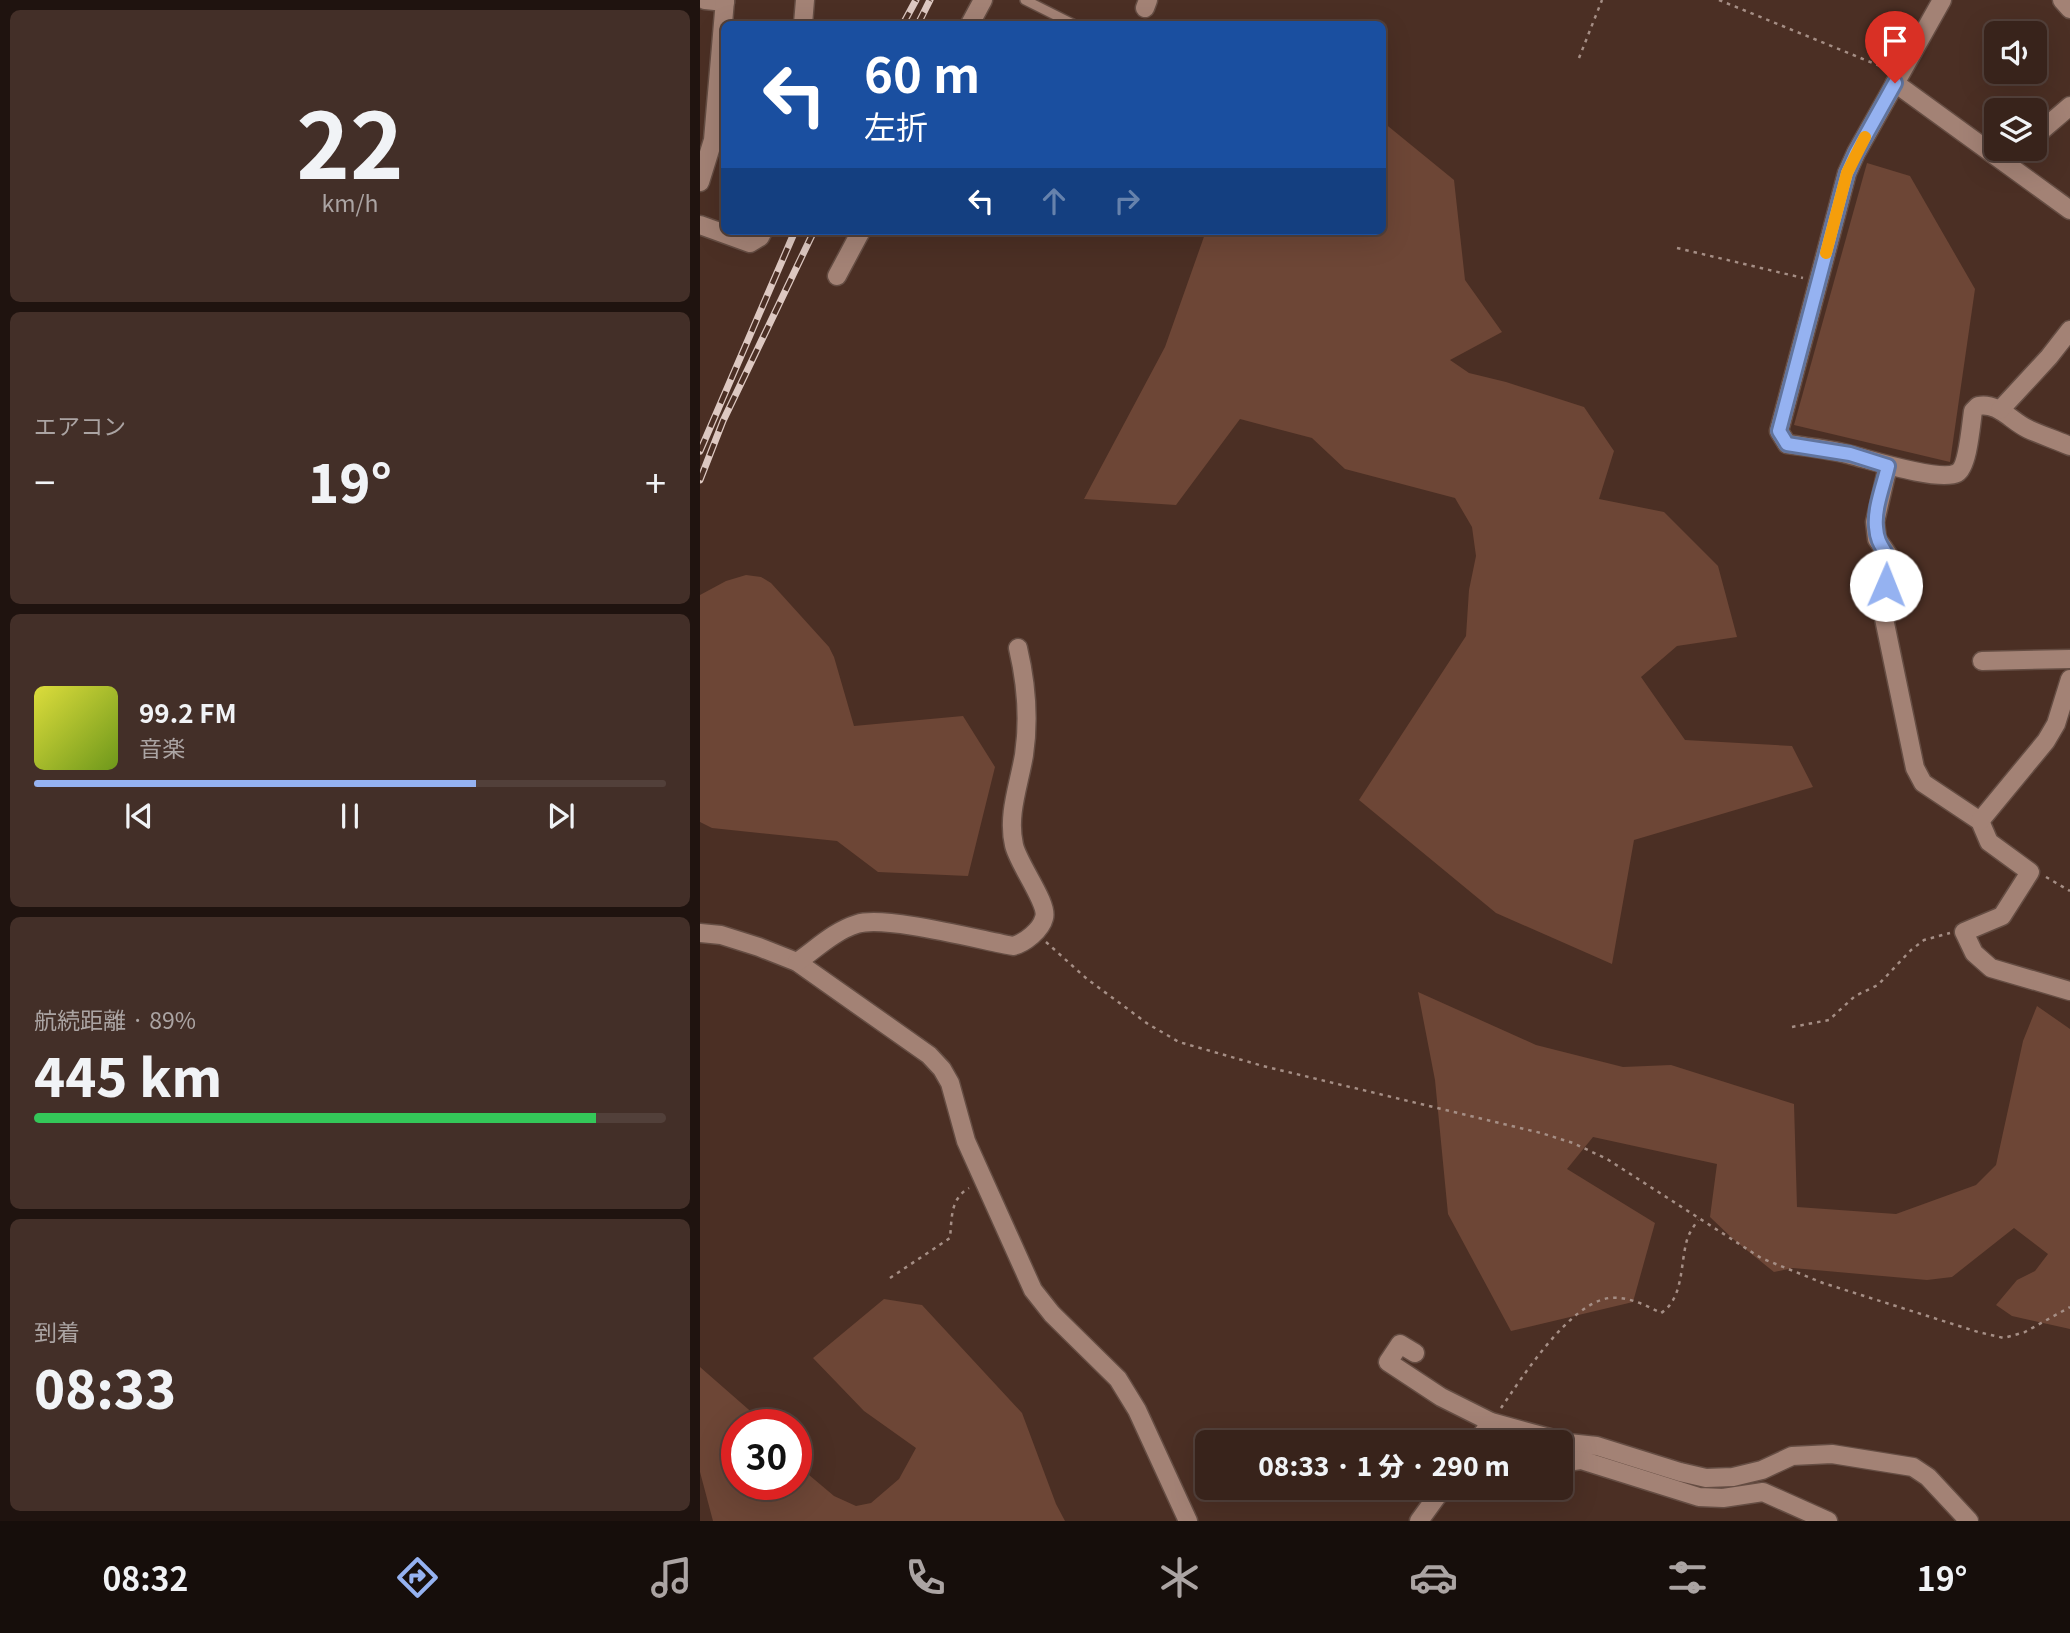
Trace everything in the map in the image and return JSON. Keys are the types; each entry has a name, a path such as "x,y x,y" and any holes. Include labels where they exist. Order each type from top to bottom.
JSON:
{"street":[{"path":"705,0 725,1 724,21"},
{"path":"803,21 805,0"},
{"path":"972,21 983,0"},
{"path":"1942,0 1847,173 1779,431 1787,444 1850,454 1888,466 1946,475 1958,473 1964,466 1973,411 1985,404 2000,410 2025,428 2070,446"},
{"path":"2062,0 2070,9"},
{"path":"700,182 713,140 721,72"},
{"path":"1898,78 2070,210"},
{"path":"2047,127 2070,106"},
{"path":"700,225 721,233"},
{"path":"728,235 750,243 761,235"},
{"path":"837,276 859,235"},
{"path":"2000,410 2070,330"},
{"path":"1888,466 1875,522 1877,539 1889,556 1891,567 1881,604 1915,768 1923,783 1980,821 1989,842 2030,872 2002,916 1964,932 1974,953 1992,968 2070,991"},
{"path":"797,962 841,930 860,923 874,921 896,924 1013,946 1022,943 1044,919 1045,909 1021,865 1013,835 1013,808 1025,751 1026,728 1025,692 1018,648"},
{"path":"1982,661 2070,659"},
{"path":"1980,821 2064,722 2070,679"},
{"path":"700,933 720,935 797,962 929,1055 942,1069 950,1083 966,1140 1033,1290 1052,1314 1118,1379 1137,1410 1188,1521"},
{"path":"1415,1353 1400,1344 1388,1362 1441,1397 1491,1422 1568,1443 1597,1446 1706,1478 1733,1477 1762,1470 1792,1456 1832,1454 1899,1463 1913,1467 1928,1477 1969,1521"},
{"path":"1485,1430 1491,1422"},
{"path":"1573,1461 1581,1460 1699,1497 1723,1498 1763,1492 1828,1521"},
{"path":"1419,1521 1434,1500"}],"lane":[{"path":"1025,0 1067,21"}],"path":[{"path":"1579,58 1602,0"},
{"path":"1720,0 1898,78"},
{"path":"1677,248 1807,280 1819,278"},
{"path":"2030,872 2042,875 2070,891"},
{"path":"1792,1027 1829,1020 1855,996 1878,985 1924,940 1945,933 1964,932"},
{"path":"1057,952 1097,987 1148,1024 1179,1042 1263,1066 1528,1129 1573,1143 1607,1159 1761,1258 1823,1283 2004,1338 2025,1332 2070,1307"},
{"path":"890,1278 950,1238 954,1202 960,1193 984,1179"},
{"path":"1491,1422 1542,1350 1589,1305 1610,1298 1634,1300 1661,1313 1670,1307 1676,1295 1687,1237 1698,1219"}],"shaded area":[{"path":"1386,124 1454,180 1465,280 1502,332 1450,360 1469,373 1584,407 1614,451 1599,499 1664,512 1718,566 1737,637 1677,646 1641,677 1685,740 1792,746 1813,787 1634,840 1612,964 1496,913 1359,800 1466,636 1469,590 1476,556 1472,527 1455,498 1345,469 1312,438 1240,419 1176,505 1084,499 1165,347 1205,235 1386,235"},
{"path":"1867,163 1910,176 1975,289 1950,462 1794,425"},
{"path":"746,575 761,577 771,583 829,647 854,726 963,716 995,767 968,876 878,872 837,841 712,828 700,822 700,595 726,581"},
{"path":"1418,992 1536,1045 1623,1067 1671,1065 1794,1104 1797,1207 1896,1214 1976,1185 1996,1165 2023,1041 2037,1006 2070,1029 2070,1329 2012,1316 1996,1305 2017,1280 2035,1271 2048,1254 2014,1228 1952,1277 1927,1280 1793,1268 1774,1272 1710,1217 1717,1164 1593,1137 1567,1169 1655,1223 1633,1302 1511,1331 1448,1214 1435,1080"},
{"path":"884,1299 922,1305 1022,1413 1065,1521 713,1521 700,1472 700,1367 748,1409 721,1409 721,1500 812,1500 812,1477 834,1496 856,1506 871,1503 899,1479 916,1448 864,1411 813,1358"}],"railway":[{"path":"905,21 916,0"},
{"path":"920,21 930,0"},
{"path":"700,451 793,235"},
{"path":"700,480 723,421 812,235"}],"slow traffic":[{"path":"1826,253 1847,173 1865,137"}],"route":[{"path":"1886,585 1891,567 1889,556 1877,539 1875,522 1888,466 1850,454 1787,444 1779,431 1847,173 1895,83"}]}
